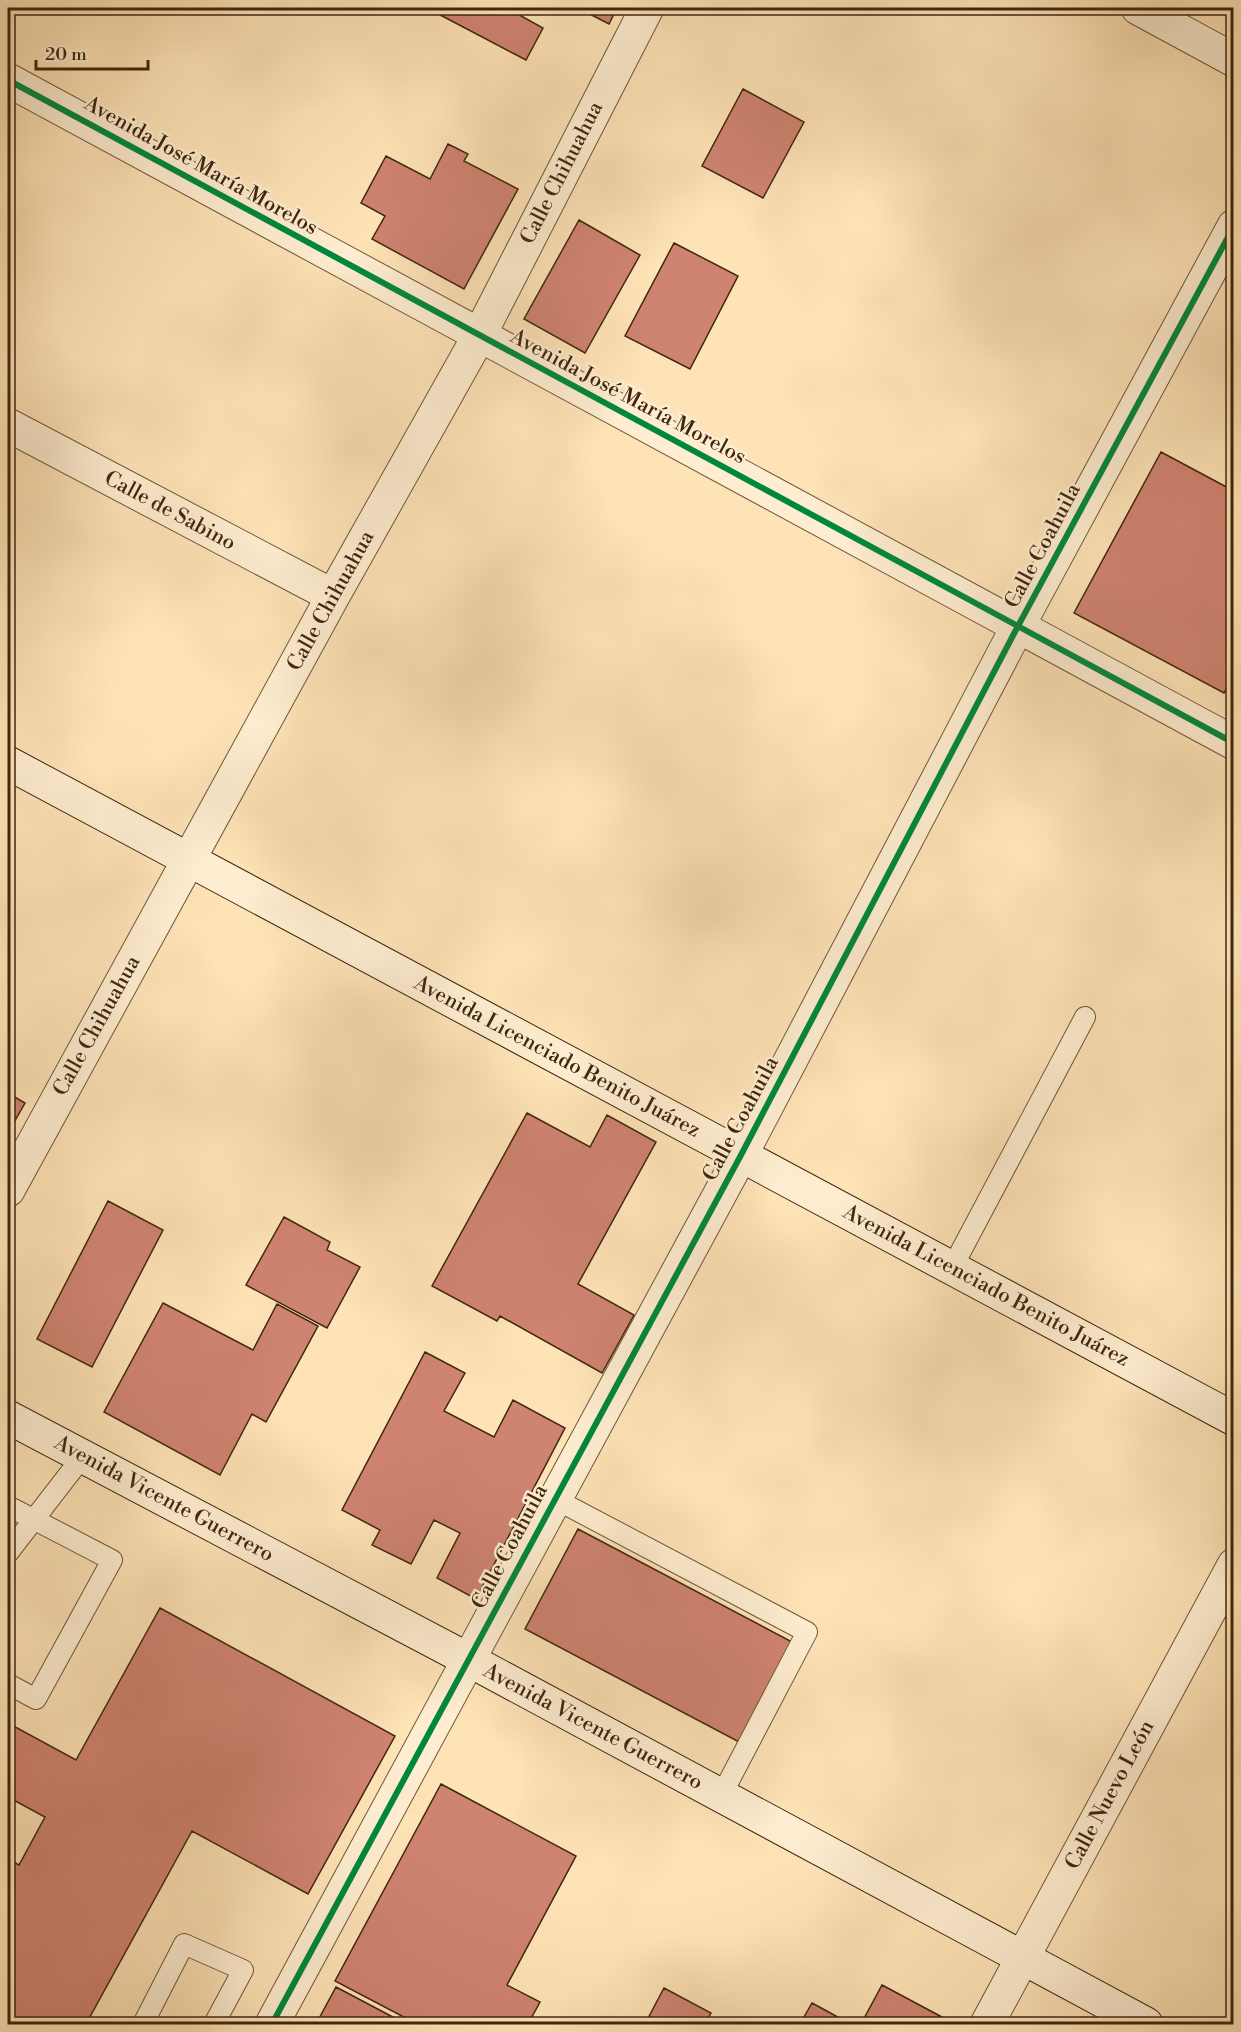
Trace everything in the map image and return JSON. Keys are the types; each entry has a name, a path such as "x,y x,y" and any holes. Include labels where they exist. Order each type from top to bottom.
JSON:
{"street":[{"name":"Calle Chihuahua","path":"8,1190 333,596 479,336 647,8"},
{"path":"1138,8 1233,60"},
{"name":"Avenida José María Morelos","path":"8,80 1233,743"},
{"name":"Calle Coahuila","path":"272,2025 741,1155 1018,626 1233,226"},
{"name":"Calle de Sabino","path":"8,425 333,596"},
{"name":"Avenida Licenciado Benito Juárez","path":"8,763 1233,1419"},
{"name":"Avenida Vicente Guerrero","path":"8,1417 469,1660 1022,1959 1127,2020"},
{"name":"Calle Nuevo León","path":"987,2025 1233,1565"}],"lane":[{"path":"952,1268 1085,1017"},
{"path":"8,1553 83,1456"},
{"path":"555,1499 807,1632 721,1796"},
{"path":"8,1506 112,1560 36,1699 8,1684"},
{"path":"142,2025 183,1944 243,1970 219,2023"}],"building":[{"path":"427,8 507,8 543,28 526,60"},
{"path":"578,8 617,8 609,24"},
{"path":"1234,8 1234,18 1218,9"},
{"path":"743,89 804,122 763,198 702,166"},
{"path":"448,144 468,154 464,161 518,189 464,289 372,239 385,216 361,203 386,156 430,179"},
{"path":"579,220 640,255 585,353 524,319"},
{"path":"674,243 738,276 690,369 625,336"},
{"path":"1161,452 1234,491 1234,676 1224,693 1074,613"},
{"path":"8,1093 25,1103 8,1133"},
{"path":"527,1113 590,1147 607,1115 656,1142 578,1284 634,1315 602,1373 500,1316 497,1321 432,1286"},
{"path":"108,1201 163,1230 92,1367 37,1339"},
{"path":"284,1217 330,1242 327,1250 360,1267 327,1328 246,1285"},
{"path":"163,1303 253,1350 277,1304 318,1326 266,1422 252,1414 220,1475 104,1412"},
{"path":"425,1352 465,1373 444,1411 494,1437 513,1400 565,1428 476,1599 437,1578 460,1533 434,1520 411,1564 372,1545 380,1530 342,1510"},
{"path":"578,1529 794,1643 741,1743 525,1629"},
{"path":"160,1608 395,1736 308,1894 192,1831 86,2024 8,2024 8,1859 19,1865 45,1817 8,1797 8,1723 76,1760"},
{"path":"441,1784 576,1856 507,1985 540,2002 528,2024 417,2024 335,1981"},
{"path":"882,1985 955,2024 861,2024"},
{"path":"336,1987 406,2024 316,2024"},
{"path":"664,1988 711,2013 705,2024 645,2024"},
{"path":"812,2003 845,2021 853,2024 800,2024"}],"cycle path":[{"path":"8,80 1234,743"},
{"path":"272,2024 741,1155 1018,626 1234,226"}]}
